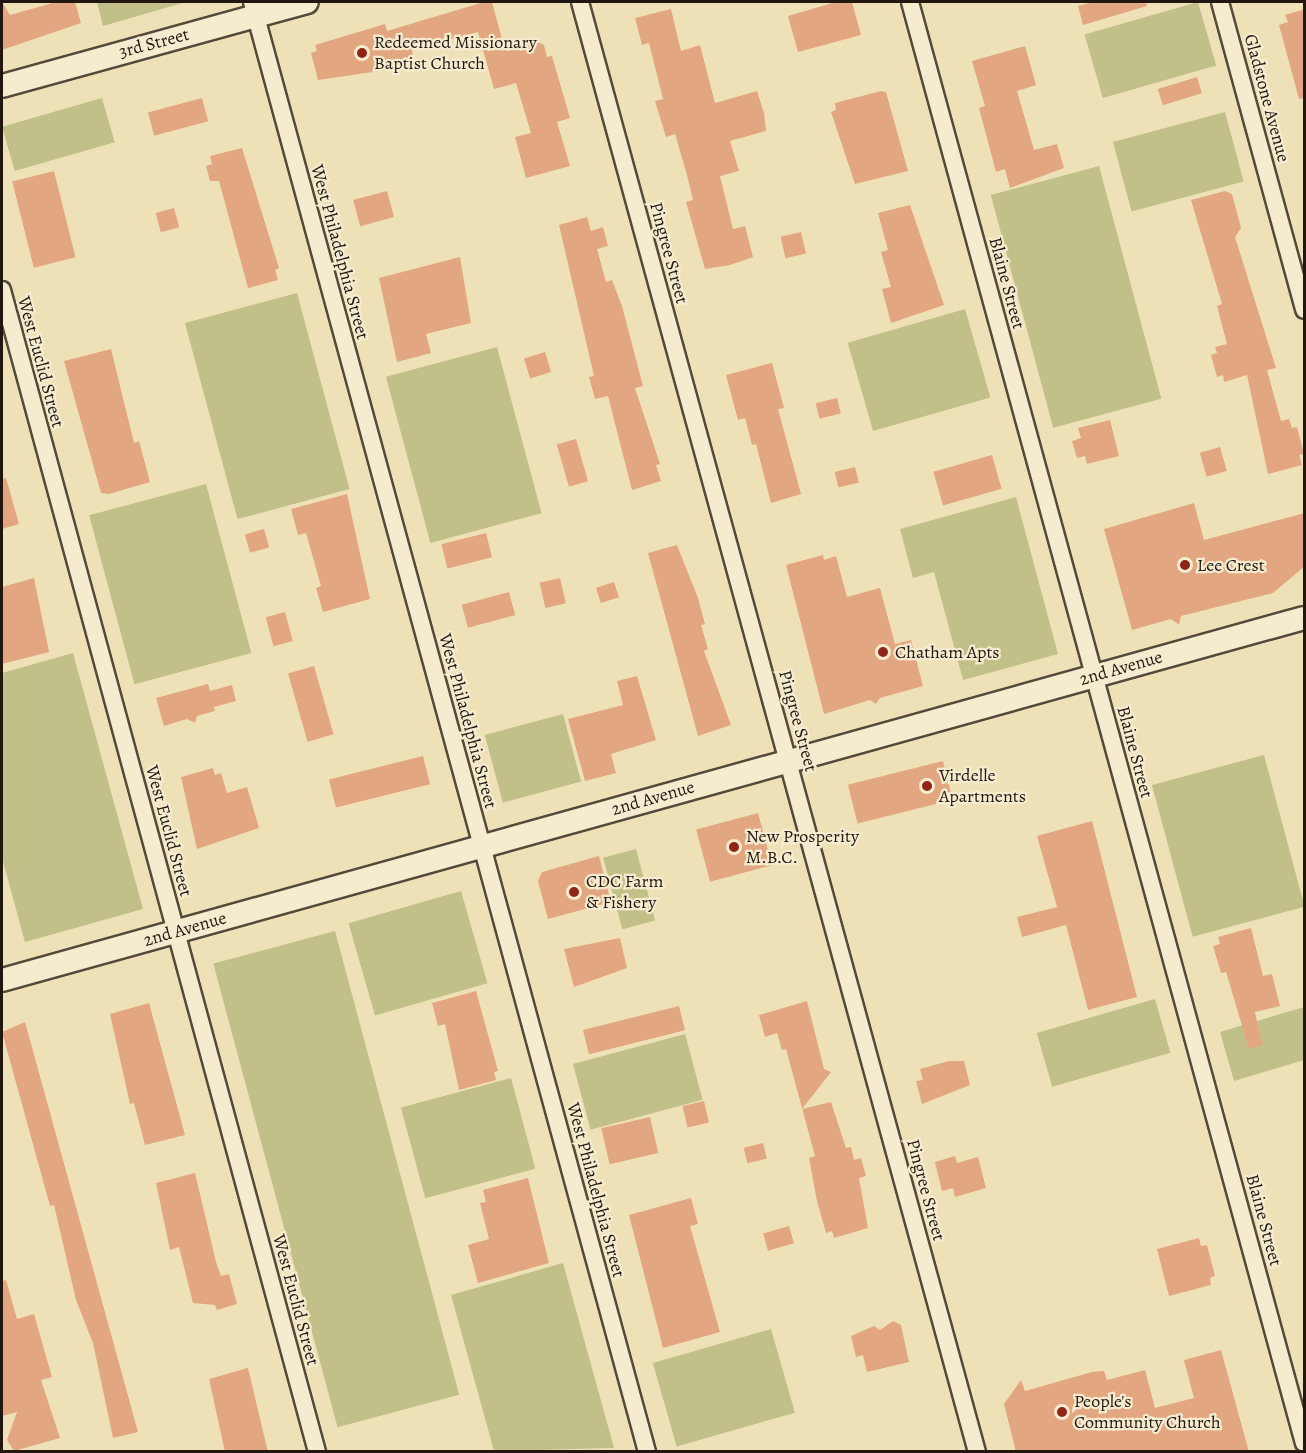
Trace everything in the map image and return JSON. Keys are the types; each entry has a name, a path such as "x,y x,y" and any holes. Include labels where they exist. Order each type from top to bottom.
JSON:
{"street":[{"name":"3rd Street","path":"2,86 254,9 306,2"},
{"name":"Pingree Street","path":"580,2 977,1452"},
{"name":"Blaine Street","path":"910,2 1305,1443"},
{"name":"Gladstone Avenue","path":"1220,2 1305,310"},
{"name":"West Philadelphia Street","path":"254,9 647,1452"},
{"name":"West Euclid Street","path":"2,290 317,1452"},
{"name":"2nd Avenue","path":"2,980 1305,618"}],"shaded area":[{"path":"97,2 186,2 103,26"},
{"path":"1198,2 1216,65 1103,98 1085,35"},
{"path":"102,98 115,142 15,171 2,127"},
{"path":"1225,112 1244,182 1132,212 1113,142"},
{"path":"1099,166 1161,399 1053,428 991,195"},
{"path":"297,293 350,489 237,519 185,323"},
{"path":"965,309 990,397 873,431 848,343"},
{"path":"497,347 542,513 430,543 386,377"},
{"path":"206,484 251,653 134,684 89,515"},
{"path":"1016,497 1058,654 963,680 934,572 913,578 900,529"},
{"path":"73,653 143,909 25,942 2,858 2,673"},
{"path":"563,714 581,782 503,803 485,735"},
{"path":"1264,755 1304,907 1193,937 1152,785"},
{"path":"636,849 655,920 622,929 603,858"},
{"path":"461,891 487,983 375,1016 349,923"},
{"path":"335,931 459,1395 338,1427 213,964"},
{"path":"1155,999 1170,1053 1052,1087 1037,1033"},
{"path":"1304,1007 1304,1060 1234,1081 1220,1032"},
{"path":"685,1034 703,1100 591,1130 573,1064"},
{"path":"511,1078 535,1169 425,1198 401,1108"},
{"path":"563,1263 614,1448 494,1451 451,1295"},
{"path":"771,1329 795,1413 677,1447 653,1363"}],"building":[{"path":"2,2 10,15 56,2 75,2 81,23 2,50"},
{"path":"484,2 492,2 505,50 536,41 544,45 547,57 552,56 570,118 557,122 570,166 526,178 515,137 531,133 516,83 494,89 478,32 412,50 414,66 318,80 311,53 317,51 315,45 385,24 387,31"},
{"path":"836,2 852,2 861,35 798,52 788,16"},
{"path":"1093,2 1146,2 1147,6 1083,25 1078,6"},
{"path":"671,9 681,51 700,45 715,103 757,91 764,113 766,131 730,141 739,171 720,176 733,229 745,226 753,257 730,265 705,269 686,202 693,200 687,175 675,134 666,137 655,101 663,99 649,43 642,45 635,18"},
{"path":"1305,9 1305,98 1299,99 1279,25 1288,22 1285,15"},
{"path":"1025,46 1036,85 1017,91 1034,150 1057,144 1064,168 1010,188 1005,169 996,172 979,108 985,106 972,61"},
{"path":"1197,77 1202,93 1163,105 1158,89"},
{"path":"881,91 886,92 908,171 855,184 831,112 836,110 835,103"},
{"path":"202,98 208,121 154,136 148,112"},
{"path":"242,148 279,268 275,270 278,280 248,288 219,181 210,181 206,166 212,164 210,156"},
{"path":"54,171 76,257 34,268 12,181"},
{"path":"387,191 394,217 360,226 353,200"},
{"path":"1225,191 1232,194 1241,228 1235,237 1276,368 1267,370 1281,421 1289,419 1292,428 1297,427 1304,454 1299,455 1302,465 1268,474 1247,375 1224,382 1223,375 1217,377 1211,355 1217,353 1215,347 1227,344 1217,306 1222,304 1191,200"},
{"path":"910,205 944,305 891,323 882,289 891,287 881,252 888,250 878,213"},
{"path":"174,208 179,227 161,232 156,213"},
{"path":"587,217 591,231 603,227 608,246 597,249 606,282 612,280 622,306 643,386 635,388 660,464 656,465 661,481 632,490 608,396 595,399 589,377 594,376 559,225"},
{"path":"801,232 806,253 785,258 781,237"},
{"path":"460,257 471,323 426,334 431,353 397,362 379,278"},
{"path":"111,349 134,443 139,441 150,482 109,494 101,493 64,361"},
{"path":"545,352 551,372 530,379 524,358"},
{"path":"772,363 784,408 778,409 801,494 771,503 756,444 752,445 745,418 738,420 726,375"},
{"path":"837,398 841,414 820,419 816,403"},
{"path":"1110,420 1119,456 1087,464 1085,456 1077,458 1072,441 1081,438 1078,428"},
{"path":"576,439 588,481 569,487 557,445"},
{"path":"1220,447 1227,471 1207,477 1200,453"},
{"path":"992,455 1002,489 943,505 933,472"},
{"path":"855,467 859,483 838,488 835,472"},
{"path":"6,478 19,524 2,529 2,479"},
{"path":"347,494 370,599 323,612 316,588 321,586 306,533 298,535 291,509"},
{"path":"1194,503 1204,540 1305,513 1305,566 1273,593 1181,616 1179,625 1171,619 1132,630 1104,529"},
{"path":"264,529 269,547 250,553 245,535"},
{"path":"486,533 492,557 447,568 441,544"},
{"path":"677,545 698,598 705,624 701,625 708,649 704,651 731,725 698,736 648,553"},
{"name":"Chatham Apts","path":"823,555 824,560 836,556 847,597 880,588 895,644 911,640 923,686 880,698 876,704 870,700 824,714 786,565"},
{"path":"34,578 49,652 2,664 2,587"},
{"path":"560,578 566,603 545,608 540,583"},
{"path":"614,582 619,597 601,603 596,588"},
{"path":"509,592 515,615 468,628 462,605"},
{"path":"285,612 293,641 273,646 266,617"},
{"path":"314,666 334,734 308,742 288,673"},
{"path":"637,676 656,740 611,754 616,773 585,781 568,719 623,705 617,681"},
{"path":"208,684 210,691 232,685 236,701 214,707 215,711 197,716 195,723 187,719 164,726 156,698"},
{"path":"423,756 430,784 336,808 329,779"},
{"path":"943,761 953,800 858,824 848,785"},
{"path":"213,768 215,775 221,773 227,793 247,787 259,828 197,849 181,777"},
{"name":"New Prosperity M.B.C.","path":"758,813 772,865 710,882 696,830"},
{"path":"1092,821 1137,997 1088,1010 1066,925 1022,937 1017,917 1057,907 1037,836"},
{"name":"CDC Farm & Fishery","path":"599,856 611,902 548,919 538,881 542,872"},
{"path":"1251,928 1263,976 1272,974 1280,1006 1255,1012 1262,1045 1249,1049 1226,972 1221,973 1213,946 1220,944 1218,937"},
{"path":"620,938 627,968 574,987 564,949"},
{"path":"476,991 498,1071 494,1072 496,1080 459,1090 445,1024 438,1026 432,1003"},
{"path":"807,1001 824,1069 831,1072 802,1109 786,1049 782,1050 777,1033 765,1037 759,1015"},
{"path":"149,1003 185,1135 145,1145 134,1103 130,1104 110,1014"},
{"path":"679,1006 685,1030 589,1054 583,1030"},
{"path":"25,1022 138,1432 113,1438 93,1343 76,1300 54,1205 50,1206 2,1032"},
{"path":"949,1061 964,1061 970,1085 922,1104 916,1081 923,1080 920,1069"},
{"path":"704,1101 709,1122 688,1127 683,1106"},
{"path":"831,1102 846,1148 851,1147 854,1160 861,1158 866,1176 859,1178 868,1228 834,1238 832,1231 826,1233 809,1158 815,1156 802,1109"},
{"path":"650,1117 658,1153 610,1164 601,1128"},
{"path":"763,1143 767,1159 747,1163 744,1148"},
{"path":"955,1156 957,1163 978,1157 986,1188 955,1197 953,1188 942,1191 935,1162"},
{"path":"195,1173 216,1262 221,1276 229,1274 237,1304 217,1310 215,1305 193,1303 179,1247 170,1250 156,1183"},
{"path":"528,1178 549,1263 478,1283 468,1245 489,1239 480,1203 486,1202 483,1190"},
{"path":"691,1198 698,1224 690,1226 720,1332 663,1348 629,1215"},
{"path":"789,1226 794,1243 768,1251 763,1233"},
{"path":"1199,1238 1201,1246 1207,1245 1215,1276 1210,1278 1211,1285 1169,1296 1157,1249"},
{"path":"6,1280 17,1319 34,1314 52,1377 41,1380 60,1438 14,1451 7,1440 17,1412 2,1416 2,1281"},
{"path":"893,1321 901,1325 909,1362 867,1372 863,1355 856,1357 851,1336 874,1326 880,1330"},
{"path":"1221,1350 1249,1452 1016,1452 1004,1404 1021,1380 1025,1391 1092,1372 1104,1371 1107,1380 1145,1370 1155,1408 1194,1398 1184,1360"},
{"path":"248,1368 268,1452 225,1452 209,1379"}],"place":[{"name":"Redeemed Missionary Baptist Church","path":"362,53"},
{"name":"Lee Crest","path":"1185,565"},
{"name":"Chatham Apts","path":"883,652"},
{"name":"Virdelle Apartments","path":"927,786"},
{"name":"New Prosperity M.B.C.","path":"734,847"},
{"name":"CDC Farm & Fishery","path":"574,892"},
{"name":"People's Community Church","path":"1062,1412"}]}
